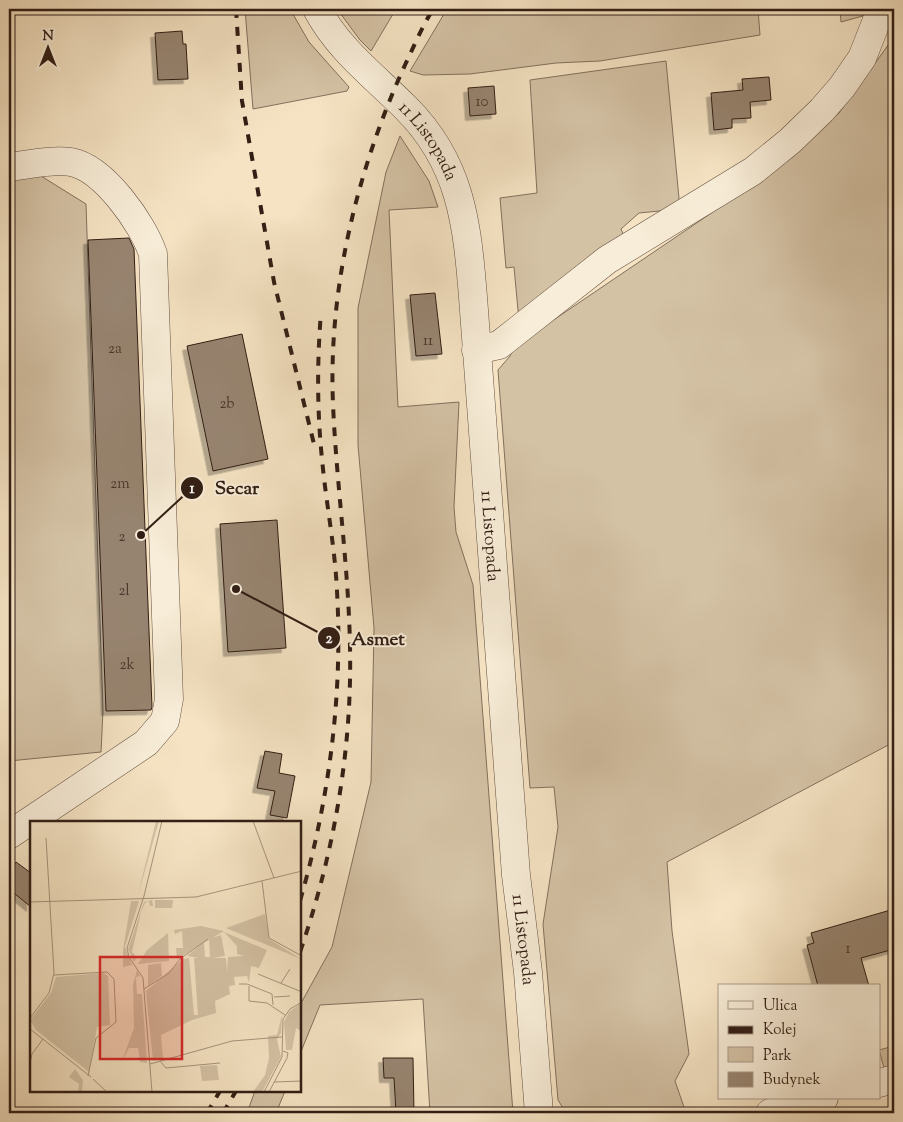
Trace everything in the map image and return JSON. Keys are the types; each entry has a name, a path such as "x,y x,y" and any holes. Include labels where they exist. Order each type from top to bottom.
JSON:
{"street":[{"name":"11 Listopada","path":"317,9 341,44 416,119 447,165 459,195 467,233 516,866 528,972 539,1113"},
{"path":"476,350 499,345 607,260 753,171 822,110 862,58 877,20 894,12"},
{"path":"9,166 71,162 94,173 138,222 153,254 169,699 165,721 146,743 9,835"},
{"path":"880,1083 894,1079"},
{"path":"770,1113 817,1100"}],"green space":[{"path":"245,9 290,9 309,42 349,87 347,91 253,109"},
{"path":"337,9 396,9 371,51 360,40"},
{"path":"447,9 758,9 760,35 600,61 556,63 470,74 423,75 410,71"},
{"path":"840,9 888,9 841,22"},
{"path":"894,37 894,742 667,862 672,931 689,1054 675,1081 686,1113 566,1113 558,1100 543,924 558,827 554,787 530,788 498,370 510,356 516,342 524,340 763,178 839,113"},
{"path":"666,61 680,209 639,213 621,229 626,240 519,321 514,267 506,268 500,198 537,193 530,80"},
{"path":"400,136 429,181 438,207 389,210 398,407 459,402 454,507 456,532 473,585 513,1113 430,1113 423,999 320,1005 301,1052 301,1003 332,947 371,782 374,628 358,445 358,308 386,172"},
{"path":"41,176 86,204 103,711 101,752 9,761 9,178"},
{"path":"894,1046 894,1066 884,1068 880,1050"},
{"path":"255,1092 285,1092 276,1113 247,1113"}],"building":[{"path":"182,31 183,44 186,44 188,79 158,80 155,33"},
{"path":"769,77 771,100 750,102 751,118 732,119 732,128 714,130 711,93 743,90 742,79"},
{"path":"494,86 496,114 470,116 468,88"},
{"path":"129,238 134,249 152,707 151,710 106,711 88,240"},
{"path":"435,293 442,354 416,356 410,295"},
{"path":"242,334 268,459 213,471 187,346"},
{"path":"277,520 286,648 228,652 220,524"},
{"path":"265,751 282,754 279,773 295,776 287,818 270,815 275,791 257,788"},
{"path":"16,862 30,872 30,906 9,889 9,871"},
{"path":"894,909 894,949 861,958 868,984 817,984 807,945 814,943 811,933"},
{"path":"383,1058 413,1058 414,1113 396,1113 394,1078 384,1078"}],"railway":[{"path":"236,9 242,101 274,282 314,444"},
{"path":"301,949 320,886 336,818 349,715 349,612 333,404 335,317 341,274 349,231 373,146 405,65 433,9"},
{"path":"301,897 319,825 326,786 332,748 338,670 336,574 320,441 318,404 321,312"},
{"path":"207,1113 219,1092"},
{"path":"223,1113 235,1092"}],"place":[{"name":"Secar","path":"141,535"},
{"name":"Asmet","path":"236,589"}]}
